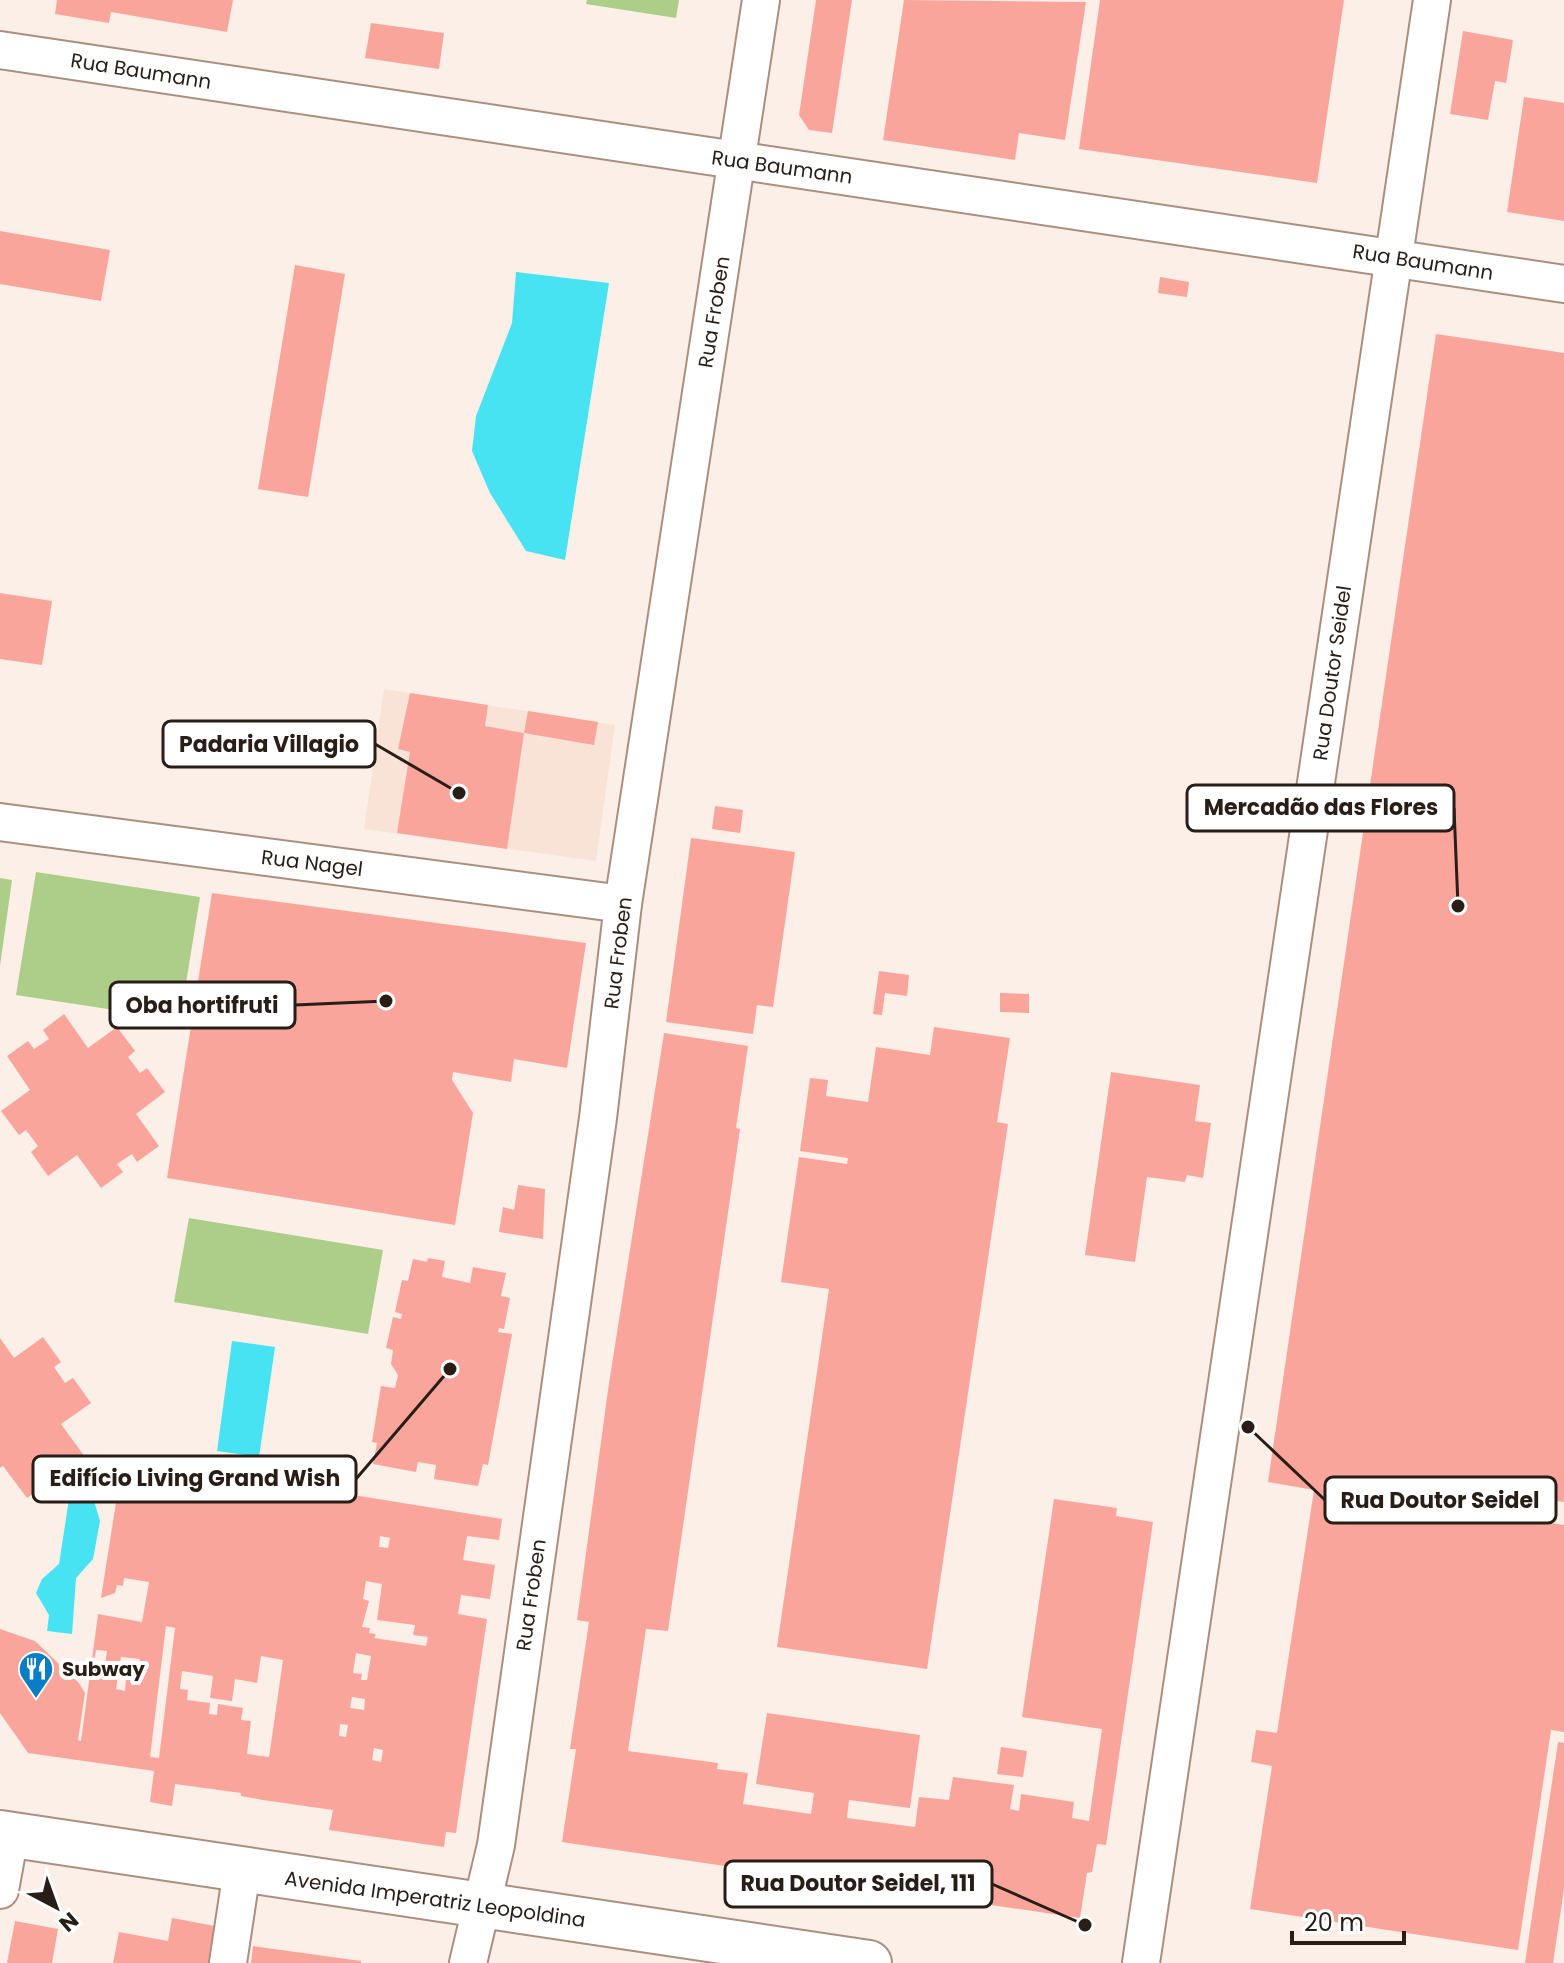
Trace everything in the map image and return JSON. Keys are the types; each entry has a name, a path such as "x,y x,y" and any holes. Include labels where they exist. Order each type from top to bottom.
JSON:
{"main road":[{"name":"Avenida Imperatriz Leopoldina","path":"5,1834 869,1963"}],"street":[{"name":"Rua Froben","path":"468,1963 479,1905 496,1845 598,1118 623,904 761,0"},
{"name":"Rua Doutor Seidel","path":"1141,1963 1432,0"},
{"name":"Rua Baumann","path":"0,50 1564,284"},
{"name":"Rua Nagel","path":"0,822 623,904"},
{"path":"0,1890 5,1834"},
{"path":"228,1963 242,1870"}],"shaded area":[{"path":"384,689 615,725 596,861 364,829"}],"green space":[{"path":"587,0 679,0 676,18 586,4"},
{"path":"36,872 200,897 180,1020 16,995"},
{"path":"0,878 12,880 0,966"},
{"path":"189,1218 383,1250 368,1334 174,1302"}],"water":[{"path":"516,272 609,283 565,560 526,551 490,493 472,451 476,416 512,323"},
{"path":"232,1341 275,1347 259,1457 217,1451"},
{"path":"69,1499 94,1501 100,1521 93,1559 76,1578 72,1634 47,1631 49,1615 36,1593 42,1579 59,1564"}],"building":[{"path":"57,0 233,0 227,32 111,12 109,23 55,14"},
{"path":"816,0 852,0 832,133 809,130 799,115"},
{"path":"904,0 1086,2 1065,140 1019,133 1015,160 883,140"},
{"path":"1100,0 1344,0 1317,183 1079,149"},
{"path":"371,23 444,33 439,69 365,58"},
{"path":"1463,31 1513,40 1506,83 1495,81 1488,120 1450,114"},
{"path":"1524,97 1564,103 1564,221 1507,212"},
{"path":"0,231 110,250 101,301 0,284"},
{"path":"295,265 345,274 308,497 258,489"},
{"path":"1160,277 1189,282 1187,297 1158,293"},
{"path":"1436,334 1564,353 1564,1502 1443,1484 1440,1506 1564,1525 1564,1732 1551,1730 1518,1950 1250,1909 1272,1766 1251,1762 1256,1730 1277,1733 1314,1490 1268,1482"},
{"path":"0,593 52,601 42,665 0,659"},
{"path":"410,693 488,705 485,726 524,733 507,849 397,833 410,752 398,749"},
{"path":"528,711 598,722 594,745 524,733"},
{"path":"715,806 743,810 740,833 712,829"},
{"path":"691,838 795,852 773,1007 757,1005 753,1034 666,1022"},
{"path":"212,893 586,943 567,1068 514,1059 511,1082 453,1072 452,1080 473,1113 455,1225 167,1178"},
{"path":"879,971 909,975 907,996 885,993 882,1015 873,1014"},
{"path":"1000,993 1029,994 1029,1013 1000,1012"},
{"path":"64,1014 88,1048 117,1027 135,1051 128,1057 140,1073 147,1068 165,1092 136,1114 159,1146 137,1162 132,1154 117,1164 123,1172 101,1188 77,1155 48,1176 31,1152 38,1146 26,1130 19,1135 1,1111 30,1090 7,1056 28,1041 34,1049 49,1039 43,1030"},
{"path":"934,1027 1010,1038 997,1122 1008,1124 927,1669 777,1647 829,1289 781,1282 799,1157 847,1164 848,1158 800,1151 810,1078 828,1080 826,1096 868,1102 876,1047 930,1055"},
{"path":"664,1033 748,1046 736,1128 740,1129 668,1631 646,1629 628,1751 718,1763 717,1769 748,1773 743,1804 811,1814 814,1793 756,1784 767,1713 920,1735 910,1808 849,1800 847,1818 915,1827 919,1797 949,1800 953,1777 1014,1785 1010,1809 1019,1811 1021,1794 1074,1802 1072,1818 1089,1821 1102,1729 1022,1717 1054,1499 1117,1508 1116,1516 1153,1522 1106,1845 1097,1844 1092,1872 1087,1873 1080,1918 562,1842 576,1749 570,1749 589,1622 577,1620 608,1390"},
{"path":"1111,1072 1200,1085 1195,1121 1211,1123 1203,1178 1187,1175 1185,1182 1147,1177 1135,1262 1085,1255"},
{"path":"518,1185 545,1189 543,1239 499,1232 503,1207 514,1210"},
{"path":"428,1258 445,1261 442,1277 470,1283 473,1267 506,1273 501,1296 510,1298 504,1329 499,1328 498,1332 512,1334 488,1465 483,1464 478,1486 434,1479 436,1465 418,1462 416,1472 373,1464 377,1443 372,1442 381,1386 395,1388 398,1375 391,1364 393,1350 386,1348 393,1317 401,1319 402,1314 395,1312 402,1280 408,1281 413,1259 427,1262"},
{"path":"43,1337 61,1362 54,1367 65,1383 73,1378 91,1403 61,1424 85,1457 63,1472 57,1464 43,1475 49,1482 27,1498 3,1466 0,1468 0,1338 14,1358"},
{"path":"123,1458 502,1519 499,1540 467,1536 463,1560 495,1565 490,1599 461,1595 458,1614 487,1619 456,1833 446,1832 444,1847 329,1830 333,1810 175,1784 172,1806 150,1802 154,1771 28,1753 0,1713 0,1629 35,1641 79,1683 85,1693 78,1740 81,1741 98,1614 142,1622 149,1582 124,1578 123,1586 117,1585 115,1593 101,1598","holes":["380,1536 390,1538 388,1548 379,1547","366,1581 382,1584 377,1620 415,1625 413,1635 428,1637 426,1646 374,1638 376,1634 369,1633 370,1628 362,1627 369,1601 363,1599","166,1626 175,1628 159,1758 150,1757","96,1650 107,1651 104,1670 93,1668","356,1653 371,1656 367,1680 361,1680 362,1674 353,1673","261,1656 283,1660 269,1757 247,1754 251,1721 241,1720 243,1708 218,1704 217,1715 209,1714 210,1703 187,1700 188,1690 180,1689 182,1671 213,1676 210,1698 232,1701 235,1679 257,1683","121,1657 140,1659 137,1679 126,1678 125,1691 116,1689","352,1697 365,1699 364,1710 350,1708","340,1724 348,1725 346,1737 339,1736","374,1748 383,1750 381,1762 372,1760"]},
{"path":"1558,1742 1564,1743 1564,1889 1553,1963 1525,1963"},
{"path":"1001,1747 1027,1751 1023,1777 997,1774"},
{"path":"172,1918 215,1926 210,1963 113,1963 119,1932 168,1941"},
{"path":"15,1921 58,1929 52,1963 7,1963"},
{"path":"253,1946 361,1961 361,1963 251,1963"}],"place":[{"name":"Padaria Villagio","path":"459,793"},
{"name":"Mercadão das Flores","path":"1458,906"},
{"name":"Oba hortifruti","path":"386,1001"},
{"name":"Edifício Living Grand Wish","path":"450,1369"},
{"name":"Rua Doutor Seidel","path":"1248,1427"},
{"name":"Subway","path":"36,1700"},
{"name":"Rua Doutor Seidel, 111","path":"1085,1925"}]}
